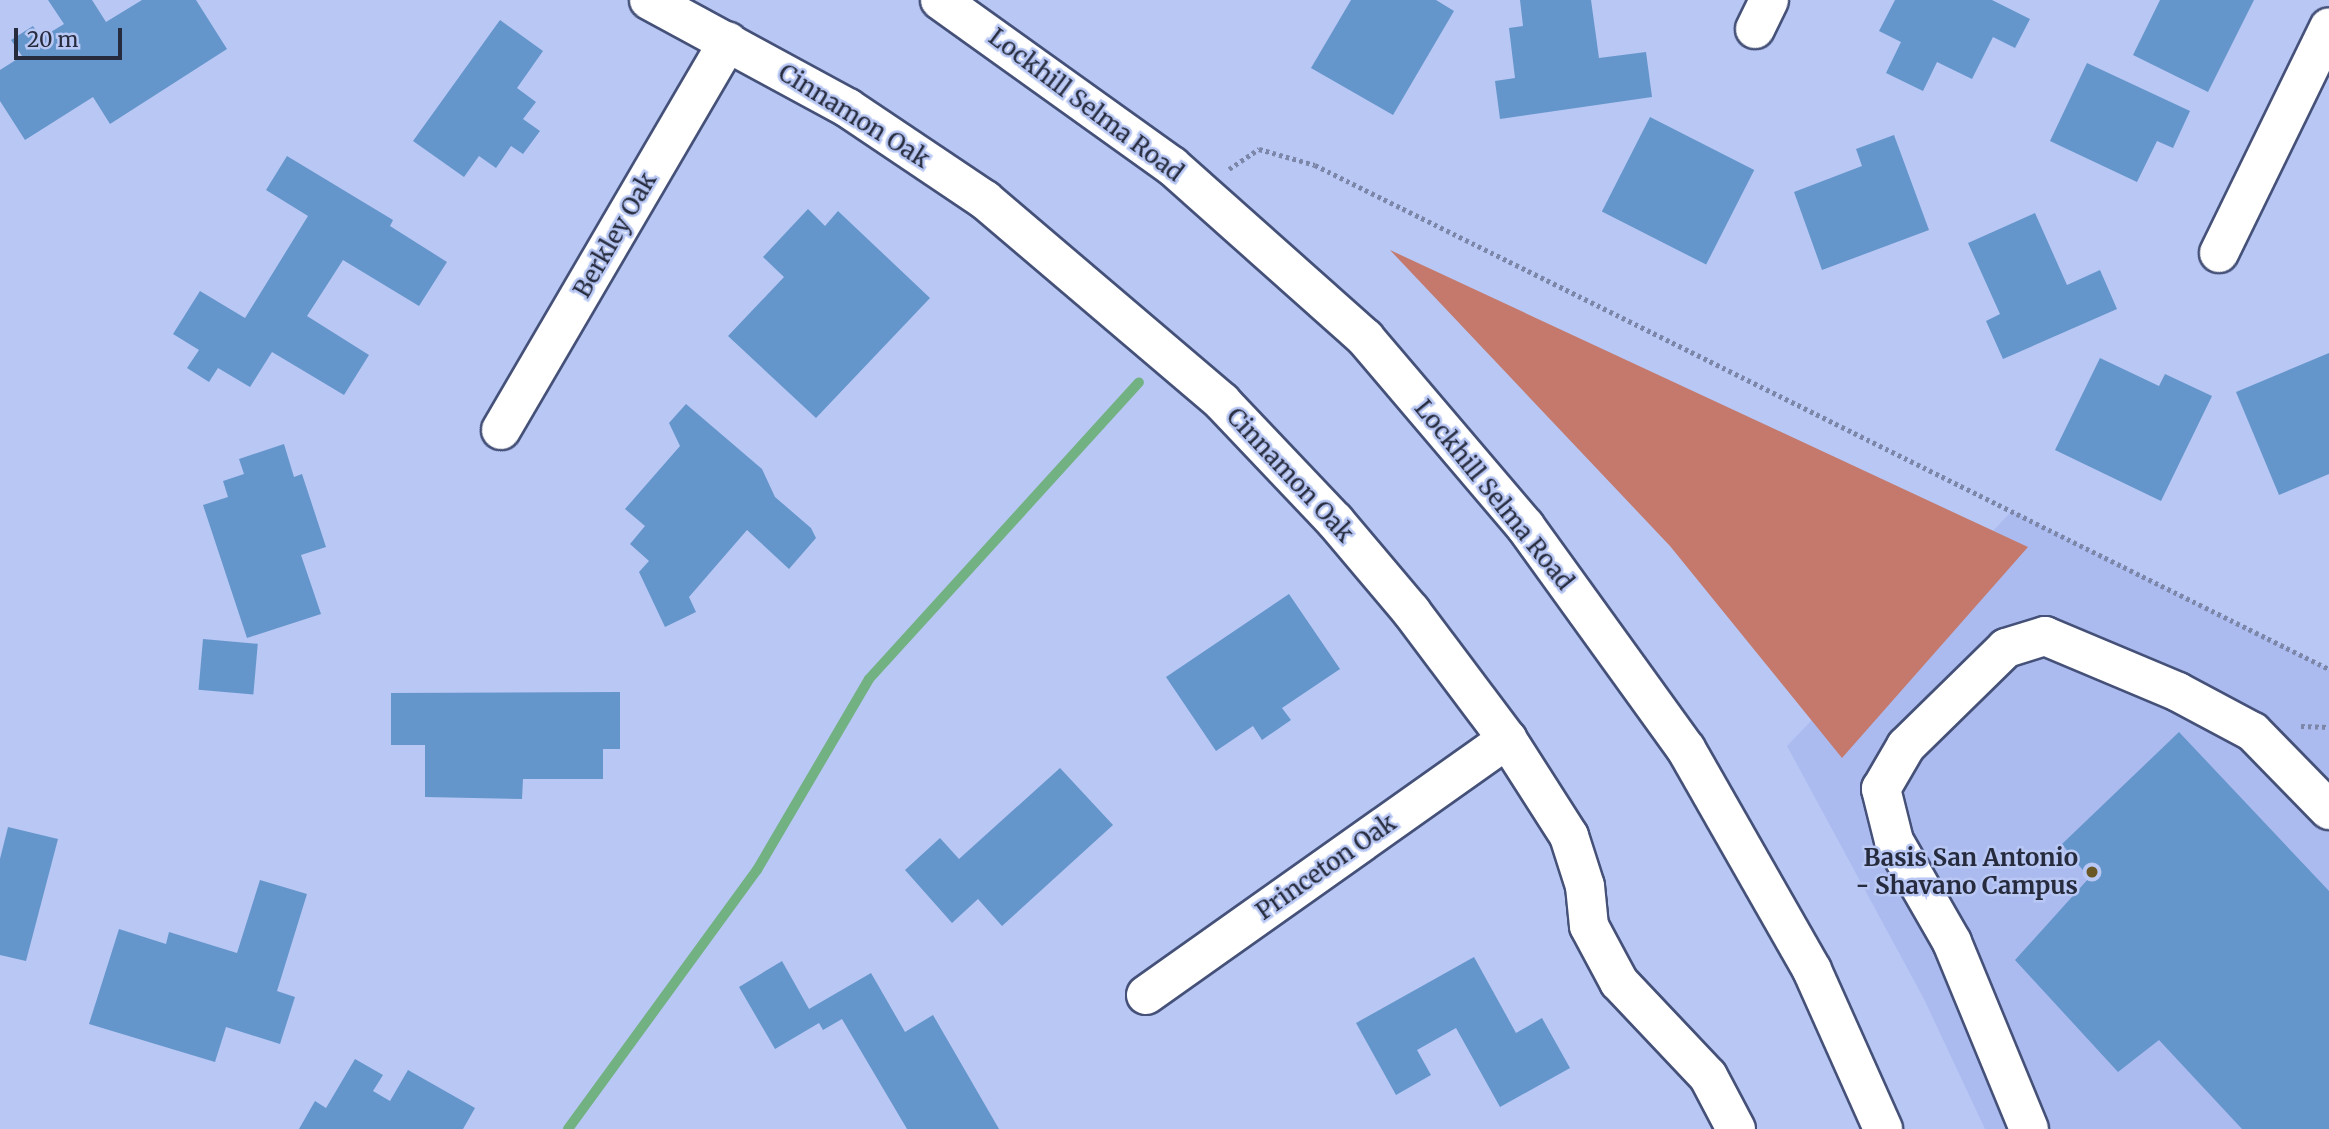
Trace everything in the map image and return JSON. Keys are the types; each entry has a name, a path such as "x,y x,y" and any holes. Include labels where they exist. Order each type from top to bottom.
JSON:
{"street":[{"name":"Cinnamon Oak","path":"649,0 848,108 985,200 1222,402 1335,520 1411,611 1507,739 1569,836 1585,886 1589,926 1619,982 1707,1076 1735,1129"},
{"name":"Lockhill Selma Road","path":"940,0 1172,166 1365,338 1525,526 1686,749 1812,970 1883,1129"},
{"path":"2218,253 2329,27"},
{"name":"Berkley Oak","path":"501,430 728,41"},
{"path":"2029,1129 1952,942 1894,841 1881,789 1906,746 2006,648 2045,636 2178,692 2253,732 2329,810"},
{"name":"Princeton Oak","path":"1146,995 1507,739"}],"path":[{"path":"1259,149 1315,165 2329,669"}],"shaded area":[{"path":"1390,250 2028,547 1842,758 1670,546"},
{"name":"Basis San Antonio - Shavano Campus","path":"2012,511 2329,669 2329,1129 1985,1129 1924,999 1787,746"}],"building":[{"path":"48,0 92,0 106,22 142,0 196,0 227,49 110,124 93,97 25,140 0,101 0,70 22,56 11,40 33,26 41,38 64,24"},
{"path":"1351,0 1436,0 1454,11 1393,115 1311,68"},
{"path":"1520,0 1591,0 1599,58 1646,52 1652,97 1500,119 1495,81 1515,78 1509,28 1523,26"},
{"path":"1895,0 1992,0 2030,19 2015,48 1993,37 1972,79 1937,62 1923,91 1886,73 1901,42 1879,31"},
{"path":"2160,0 2254,0 2208,92 2133,55"},
{"path":"500,20 543,51 517,88 536,102 523,119 540,131 523,154 511,146 496,168 479,156 464,177 413,141"},
{"path":"2087,63 2190,111 2173,148 2157,141 2137,182 2050,141"},
{"path":"1650,117 1754,170 1706,265 1602,211"},
{"path":"1894,135 1929,230 1822,270 1794,192 1862,166 1856,149"},
{"path":"287,156 393,220 390,226 447,262 419,306 343,260 307,316 369,355 344,395 272,352 250,387 218,368 209,382 187,368 199,350 173,334 200,291 245,318 308,216 266,190"},
{"path":"808,209 825,226 838,211 930,298 816,418 728,336 784,277 763,257"},
{"path":"2035,213 2067,285 2100,270 2117,309 2003,359 1986,321 2000,314 1968,243"},
{"path":"2329,353 2329,474 2279,495 2236,392"},
{"path":"2100,358 2159,386 2165,374 2212,396 2161,501 2055,450"},
{"path":"686,404 762,469 775,497 811,528 816,538 789,569 747,530 689,597 696,612 665,627 639,572 649,561 630,544 645,526 625,509 680,446 669,423"},
{"path":"284,444 294,477 302,474 326,547 301,555 321,614 247,638 203,505 228,497 223,481 244,474 239,459"},
{"path":"1289,594 1340,669 1282,708 1291,720 1262,740 1253,726 1216,751 1166,677"},
{"path":"203,639 258,644 253,695 199,690"},
{"path":"620,692 620,749 603,749 603,779 523,779 522,799 425,797 425,745 391,745 391,693"},
{"name":"Basis San Antonio - Shavano Campus","path":"2179,732 2329,891 2329,1129 2242,1129 2159,1040 2118,1072 2015,960 2089,878 2062,844"},
{"path":"1060,768 1113,825 1002,926 978,899 952,923 905,870 940,838 959,859"},
{"path":"8,827 58,839 26,961 0,955 0,859"},
{"path":"260,880 307,894 277,991 295,997 280,1044 226,1027 215,1062 89,1024 119,929 166,944 169,932 237,953"},
{"path":"1474,957 1516,1033 1542,1018 1570,1068 1500,1107 1456,1028 1417,1050 1431,1075 1396,1095 1356,1023"},
{"path":"782,961 809,1009 871,973 905,1032 933,1015 999,1129 907,1129 842,1019 823,1030 819,1023 775,1049 739,987"},
{"path":"355,1059 383,1075 373,1091 390,1101 408,1070 475,1108 463,1129 299,1129 315,1101 326,1108"}],"waterway":[{"path":"568,1129 757,870 869,679 1139,382"}],"place":[{"name":"Basis San Antonio - Shavano Campus","path":"2092,872"}]}
